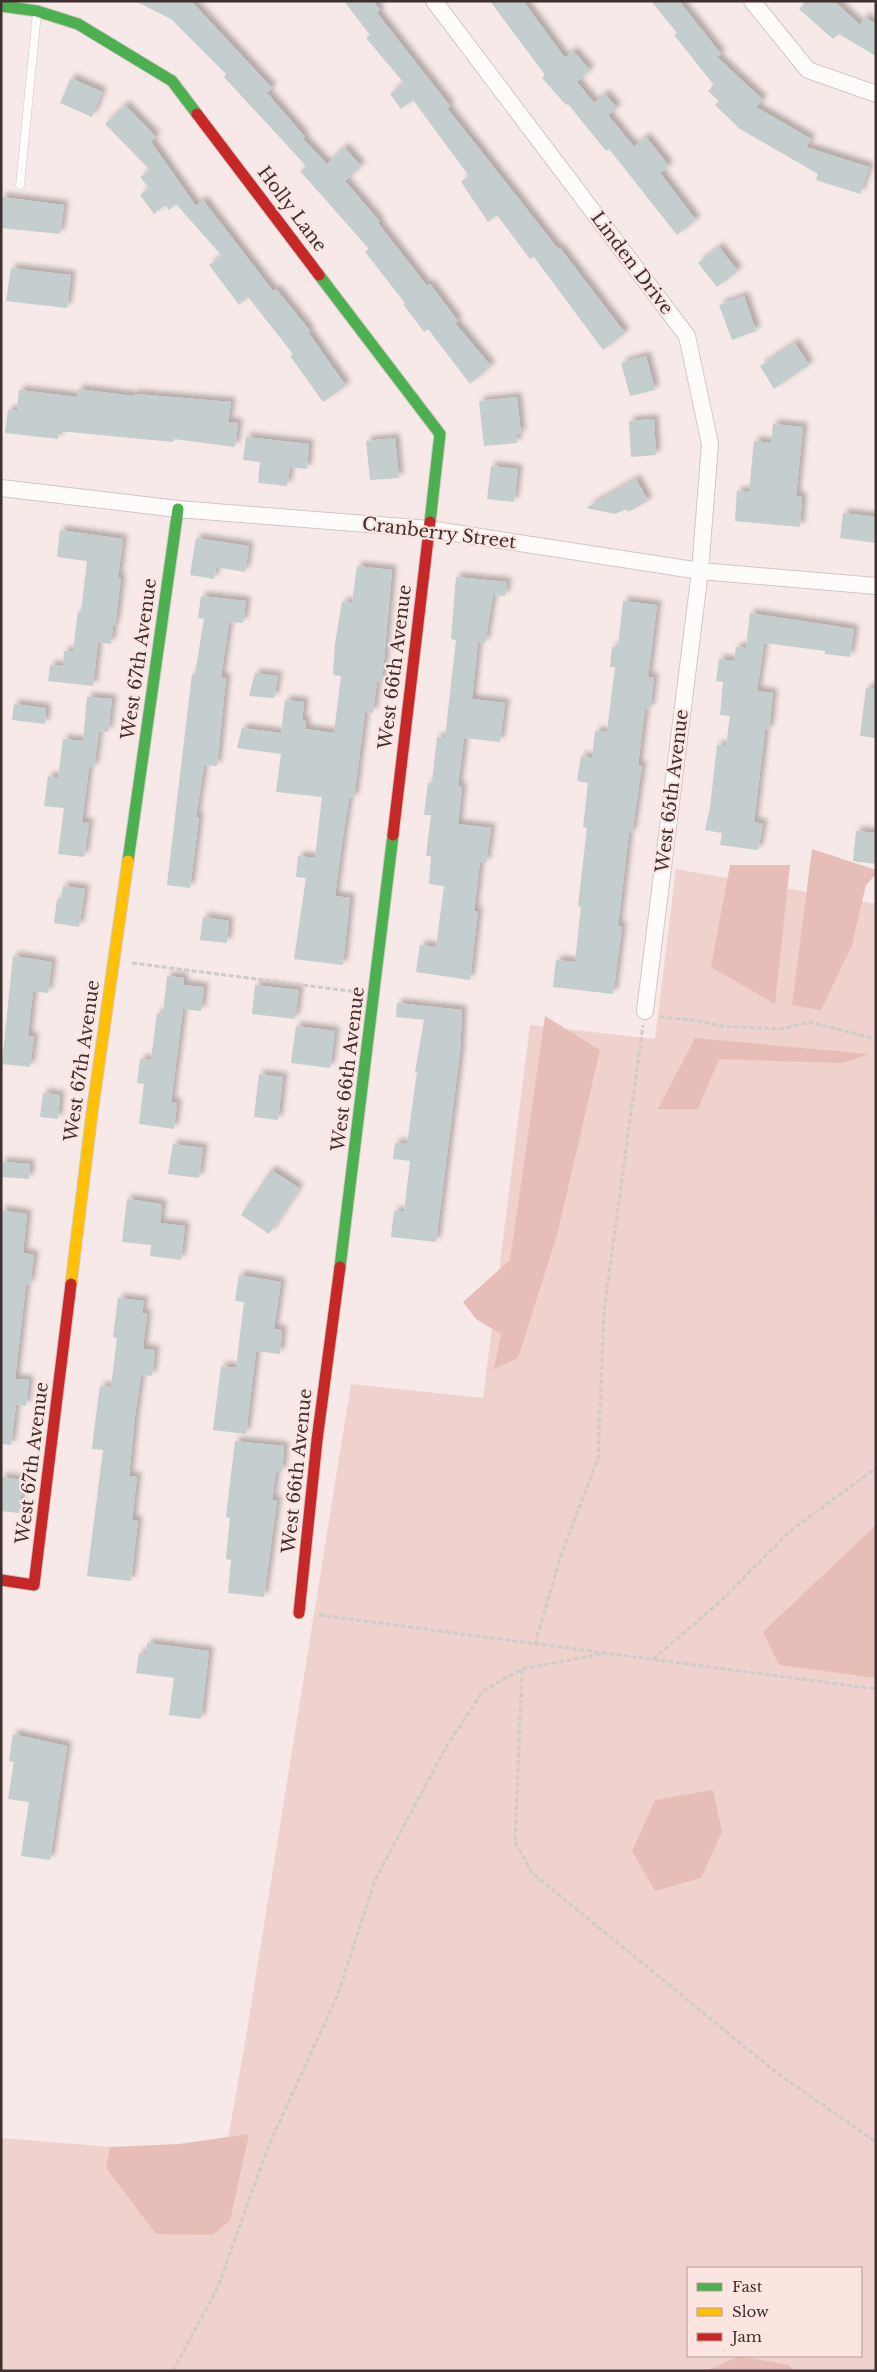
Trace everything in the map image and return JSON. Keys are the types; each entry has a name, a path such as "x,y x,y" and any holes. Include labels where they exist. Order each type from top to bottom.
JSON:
{"street":[{"name":"Linden Drive","path":"434,1 687,336 710,444 700,571"},
{"path":"752,1 808,70 876,94"},
{"name":"Holly Lane","path":"1,6 37,11 78,24 172,81 440,434 428,529"},
{"name":"Cranberry Street","path":"1,488 178,509 428,529 700,571 876,586"},
{"name":"West 67th Avenue","path":"1,1580 34,1585 92,1113 178,509"},
{"name":"West 66th Avenue","path":"299,1613 317,1440 357,1145 428,529"},
{"name":"West 65th Avenue","path":"645,1011 700,571"}],"lane":[{"path":"20,185 37,11"}],"path":[{"path":"114,960 375,994"},
{"path":"535,1644 561,1555 598,1458 604,1311 645,1011 654,1016 692,1020 722,1026 781,1029 810,1022 876,1039"},
{"path":"876,1189 876,1218"},
{"path":"653,1660 720,1601 790,1531 876,1468"},
{"path":"299,1613 876,1689"},
{"path":"173,2371 218,2287 268,2147 338,1994 375,1880 446,1747 483,1691 522,1669 607,1653"},
{"path":"522,1669 515,1842 532,1873 777,2073 876,2142"}],"shaded area":[{"path":"812,849 876,870 876,874 866,885 852,945 821,1010 792,1005"},
{"path":"730,865 790,865 775,1004 711,967"},
{"path":"676,869 876,904 876,2371 1,2371 1,2138 225,2156 246,2037 351,1384 483,1398 530,1025 655,1039"},
{"path":"545,1016 600,1050 557,1235 518,1358 494,1369 501,1334 476,1319 463,1302 510,1260"},
{"path":"695,1038 869,1054 843,1063 719,1059 698,1109 658,1109"},
{"path":"876,1525 876,1678 779,1665 763,1632"},
{"path":"713,1790 722,1832 701,1878 655,1891 632,1851 655,1800"},
{"path":"249,2134 230,2221 212,2235 156,2234 106,2168 110,2147 179,2144"},
{"path":"737,2357 745,2357 789,2365 794,2371 706,2371"}],"building":[{"path":"135,1 191,1 272,88 267,93 305,137 303,139 327,164 344,147 361,166 345,181 380,222 378,223 427,286 430,284 458,321 455,323 491,366 470,384 428,329 424,332 403,304 405,303 365,252 369,249 300,171 306,166 224,77 226,74 171,19"},
{"path":"344,1 373,1 380,10 377,13 450,106 447,108 559,250 560,248 625,333 603,350 534,257 530,259 497,215 488,222 461,182 469,176 413,100 401,109 390,94 404,83 366,38 370,35"},
{"path":"490,1 523,1 565,58 573,51 590,70 577,82 594,103 605,94 617,108 608,115 634,147 646,137 669,166 660,173 696,220 677,235 609,149 606,151 568,104 566,105 542,78 545,75"},
{"path":"651,1 679,1 721,54 717,57 763,100 756,107 811,139 806,147 869,167 860,194 816,180 818,174 740,129 715,105 719,101 708,91 714,85 674,35 677,33"},
{"path":"807,1 834,1 860,25 864,17 876,24 876,56 839,34 833,39 799,9"},
{"path":"71,78 102,92 92,117 60,103"},
{"path":"125,105 156,137 151,142 196,206 203,200 273,291 276,289 310,331 308,332 346,386 323,402 290,356 293,354 248,297 239,305 209,265 222,256 176,204 169,210 165,205 154,214 140,195 149,188 140,177 150,170 105,124"},
{"path":"1,197 64,205 60,234 1,228"},
{"path":"719,247 738,271 717,287 698,263"},
{"path":"11,268 71,275 67,308 6,301"},
{"path":"744,296 756,331 732,340 719,305"},
{"path":"795,343 809,365 774,389 760,366"},
{"path":"646,356 655,390 630,396 621,363"},
{"path":"78,389 134,396 135,394 231,402 228,422 238,423 235,447 174,439 173,442 59,431 58,439 5,433 8,410 17,411 19,390 77,397"},
{"path":"517,397 521,434 517,434 517,443 484,446 479,401"},
{"path":"654,419 656,455 631,457 629,421"},
{"path":"773,424 803,427 796,496 802,497 800,527 735,521 737,491 749,492 754,441 771,443"},
{"path":"246,437 309,444 307,469 290,467 287,486 258,483 260,462 243,460"},
{"path":"395,438 399,478 370,480 366,441"},
{"path":"491,466 518,469 514,502 487,499"},
{"path":"636,479 648,501 628,512 626,509 615,514 586,508"},
{"path":"843,513 876,517 876,543 840,538"},
{"path":"60,530 123,539 118,578 121,578 115,626 113,626 111,644 98,642 93,686 48,681 50,665 63,666 64,651 73,652 78,611 81,612 87,561 57,557"},
{"path":"196,538 249,546 245,572 216,567 214,579 190,575"},
{"path":"357,566 392,570 382,682 377,681 373,713 365,712 354,798 349,798 335,896 350,898 343,965 294,959 306,878 296,877 298,856 315,858 322,797 276,792 281,754 237,748 242,728 281,733 285,700 304,702 302,720 306,721 305,729 334,733 341,676 333,675 335,644 342,602 352,603"},
{"path":"456,577 507,582 505,596 493,595 485,643 478,642 472,699 505,703 500,742 464,738 458,786 462,787 458,824 491,828 486,863 480,862 474,911 478,911 470,980 416,972 420,945 436,947 444,886 429,884 431,856 426,856 431,815 424,815 428,783 432,783 437,737 445,738 456,640 451,639"},
{"path":"201,596 246,601 243,623 229,622 221,677 226,678 217,766 204,765 196,817 199,817 190,888 167,885 192,674 195,674 204,619 198,618"},
{"path":"623,601 657,605 648,677 654,678 650,709 645,708 638,765 642,766 632,833 629,832 618,926 622,926 613,994 553,987 556,960 575,962 581,907 578,906 587,828 583,827 588,783 577,781 581,756 592,758 595,731 607,732 615,667 610,667 612,647 618,647"},
{"path":"750,613 854,629 850,657 825,654 825,651 764,643 757,691 773,693 769,730 765,730 754,822 763,824 758,850 720,845 722,833 705,830 710,808 717,745 726,746 730,716 720,715 723,682 716,681 719,659 734,661 736,647 746,648"},
{"path":"255,673 278,676 274,698 249,696"},
{"path":"866,688 876,688 876,738 860,736"},
{"path":"87,697 112,699 108,732 99,731 94,768 89,767 82,822 89,823 84,857 58,854 64,808 44,806 48,776 58,778 63,739 83,741"},
{"path":"14,704 46,708 45,724 12,720"},
{"path":"856,831 876,833 876,864 853,861"},
{"path":"63,886 85,889 79,927 54,923 57,899 61,899"},
{"path":"203,917 229,921 227,943 200,940"},
{"path":"13,956 52,962 48,993 33,991 28,1036 34,1037 30,1067 2,1064"},
{"path":"167,976 184,978 183,985 204,987 201,1011 183,1009 171,1102 177,1103 174,1129 139,1124 144,1084 137,1083 140,1059 151,1060 157,1013 163,1013"},
{"path":"255,985 299,990 295,1019 252,1014"},
{"path":"397,1003 462,1010 460,1052 436,1242 391,1237 394,1211 404,1212 410,1161 393,1159 395,1143 407,1144 417,1072 415,1072 424,1020 396,1017"},
{"path":"296,1026 335,1031 330,1068 291,1063"},
{"path":"259,1074 283,1077 278,1120 254,1117"},
{"path":"43,1093 60,1095 58,1119 40,1117"},
{"path":"173,1144 203,1148 199,1178 168,1174"},
{"path":"1,1162 30,1164 29,1179 1,1177"},
{"path":"271,1170 299,1188 269,1234 241,1215"},
{"path":"127,1199 162,1204 160,1223 185,1226 181,1260 150,1256 151,1245 122,1242"},
{"path":"1,1210 27,1214 23,1253 34,1255 30,1285 26,1284 15,1379 29,1380 26,1406 16,1404 11,1445 1,1444"},
{"path":"239,1275 281,1282 274,1329 282,1330 280,1354 256,1351 246,1434 213,1430 221,1366 236,1368 244,1302 235,1301"},
{"path":"118,1298 144,1301 142,1313 147,1314 143,1349 155,1350 152,1376 141,1375 135,1416 129,1476 137,1477 132,1520 138,1520 131,1581 87,1576 103,1450 92,1449 94,1431 100,1386 111,1387 117,1338 113,1337"},
{"path":"235,1441 284,1446 282,1472 276,1471 272,1500 277,1500 264,1597 228,1593 231,1560 226,1559 230,1518 226,1517"},
{"path":"1,1477 23,1480 19,1513 1,1511"},
{"path":"147,1643 209,1651 201,1719 169,1715 174,1678 136,1673 139,1653 146,1654"},
{"path":"13,1734 67,1746 50,1860 21,1856 29,1802 8,1799 14,1762 9,1761"}],"traffic: fast":[{"path":"1,6 37,11 78,24 172,81 197,114"},
{"path":"319,275 440,434 430,522"},
{"path":"128,861 178,509"},
{"path":"340,1267 393,835"}],"traffic: slow":[{"path":"71,1284 92,1113 128,861"}],"traffic: jam":[{"path":"197,114 319,275"},
{"path":"393,835 430,522"},
{"path":"299,1613 317,1440 340,1267"},
{"path":"1,1580 34,1585 71,1284"}]}
